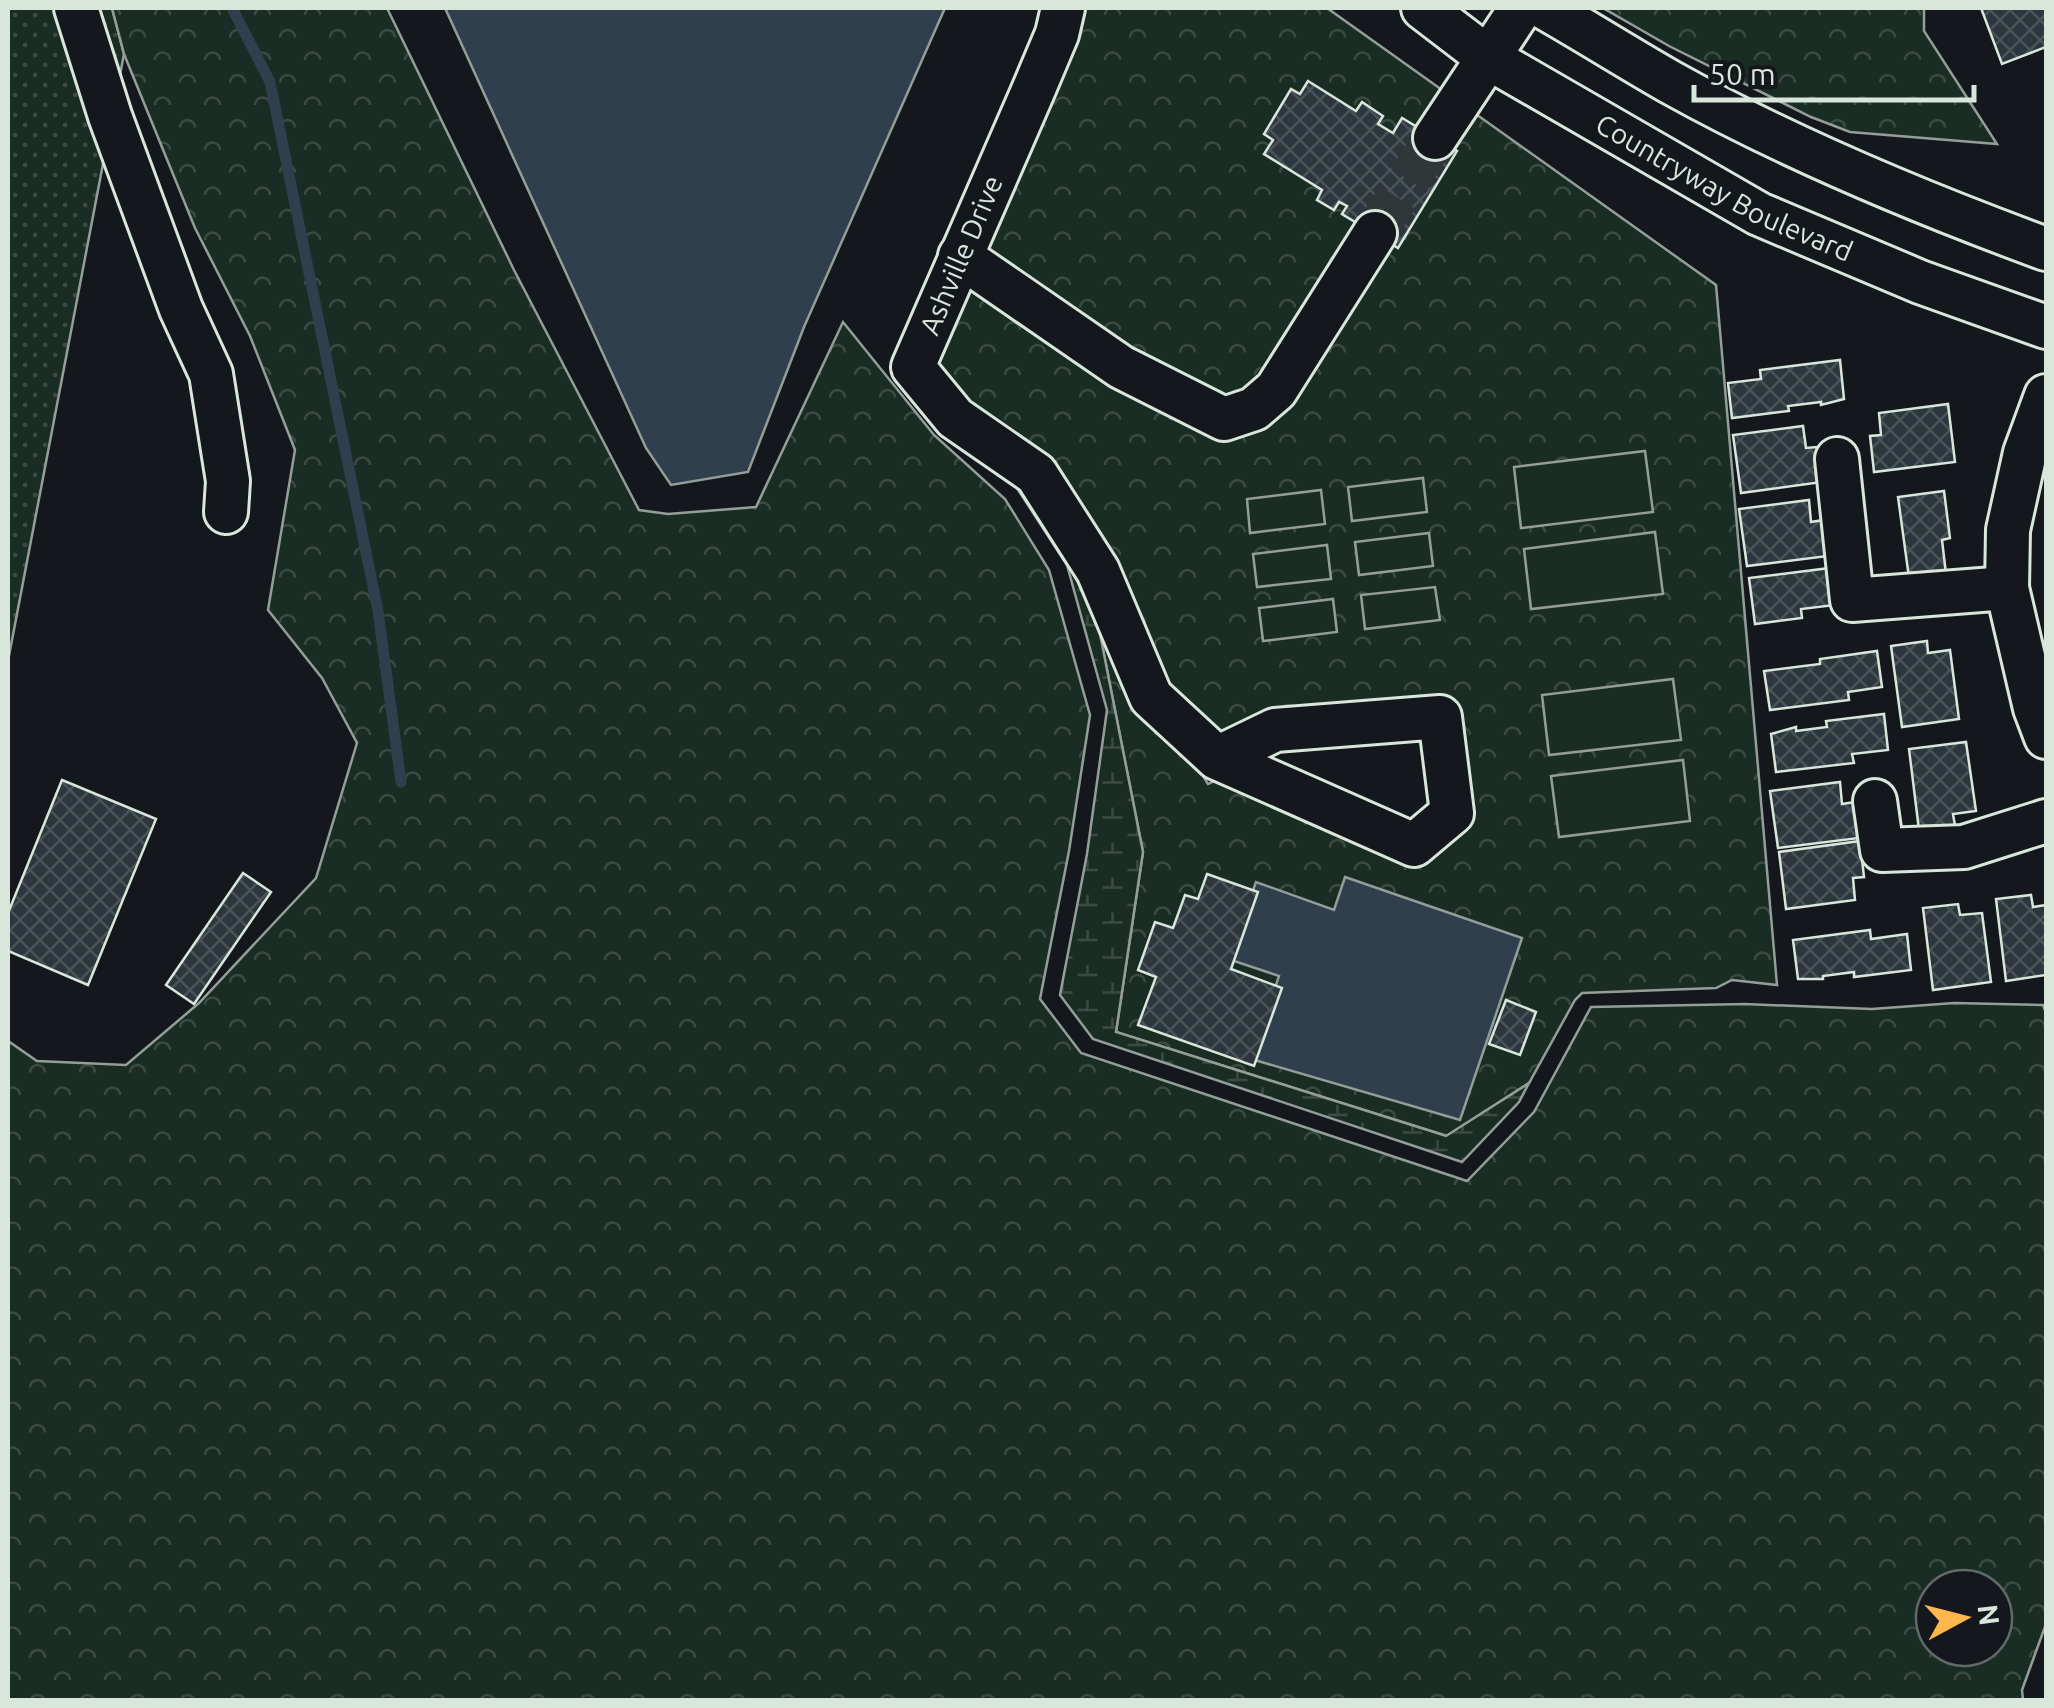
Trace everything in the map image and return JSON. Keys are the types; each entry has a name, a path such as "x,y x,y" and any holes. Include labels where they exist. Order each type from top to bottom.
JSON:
{"street":[{"path":"76,8 110,116 181,309 211,374 228,480 226,512"},
{"name":"Ashville Drive","path":"1063,8 1057,34 1033,92 913,366 955,418 1036,474 1098,571 1151,698 1217,758 1414,844 1452,813 1440,717 1275,730 1217,758"},
{"name":"Countryway Boulevard","path":"1423,8 1486,57 1759,214 1920,282 2046,327"},
{"path":"1435,138 1522,8"},
{"path":"1545,8 1671,82 1790,143 1942,210 2046,249"},
{"path":"960,256 1121,367 1224,419 1254,409 1276,390 1374,234"},
{"path":"2043,718 2007,588 2008,530 2024,453 2046,396"},
{"path":"1837,459 1852,600 2007,588"},
{"path":"1875,801 1882,850 1964,847 2046,820"}],"green space":[{"path":"8,8 112,8 124,54 8,661"},
{"path":"112,8 387,8 514,270 639,510 668,514 756,507 843,322 934,435 1005,499 1049,570 1090,715 1040,999 1081,1053 1467,1181 1534,1112 1591,1007 1745,1004 1872,1009 1954,1003 2043,1005 2046,1624 2022,1690 2023,1700 8,1700 8,1041 37,1061 126,1065 199,1003 316,878 357,743 322,678 268,610 295,450 250,336 195,228 124,54"},
{"path":"1085,8 1327,8 1716,285 1777,985 1732,980 1716,988 1582,993 1529,1083 1447,1136 1116,1032 1143,852 1100,634 1135,711 1199,769 1208,784 1218,779 1404,862 1466,828 1473,811 1462,715 1439,698 1222,734 1169,686 1117,564 1055,464 971,404 937,364 1077,41"},
{"path":"1603,8 1924,8 1924,31 1997,144 1850,132 1811,117 1669,46"},
{"path":"1645,451 1653,512 1521,528 1514,467"},
{"path":"1423,478 1427,512 1352,521 1348,487"},
{"path":"1013,482 1077,580 1100,634 1143,852 1116,1032 1446,1136 1529,1083 1519,1102 1462,1162 1093,1039 1060,995 1087,854 1107,710 1067,565"},
{"path":"1321,490 1325,524 1250,533 1247,499"},
{"path":"1655,532 1663,594 1531,609 1524,549"},
{"path":"1429,533 1433,566 1359,575 1355,542"},
{"path":"1327,545 1331,579 1257,587 1253,554"},
{"path":"1435,587 1440,620 1365,629 1361,595"},
{"path":"1333,599 1337,632 1263,641 1259,608"},
{"path":"1673,679 1681,740 1549,755 1542,695"},
{"path":"1683,760 1690,821 1559,837 1551,776"}],"water":[{"path":"445,8 945,8 804,327 748,472 671,485 646,448"},
{"path":"1345,877 1522,938 1460,1120 1251,1059 1279,976 1228,959 1256,882 1334,910"}],"building":[{"path":"1981,8 2046,8 2046,47 2002,64"},
{"path":"1308,81 1356,111 1362,102 1383,116 1378,124 1393,133 1402,118 1457,151 1398,248 1342,214 1347,206 1339,202 1334,210 1317,200 1322,190 1264,154 1273,140 1264,134 1291,89 1300,94"},
{"path":"1840,360 1844,399 1732,418 1728,383 1761,379 1760,370"},
{"path":"1948,404 1955,462 1874,472 1870,436 1881,435 1879,413"},
{"path":"1803,426 1806,448 1817,447 1822,482 1741,493 1733,435"},
{"path":"1944,491 1950,538 1942,540 1946,574 1909,578 1898,497"},
{"path":"1809,500 1811,522 1823,520 1828,556 1747,566 1739,509"},
{"path":"1830,568 1835,605 1801,609 1802,618 1755,624 1749,578"},
{"path":"1927,641 1928,653 1950,650 1959,719 1902,727 1891,646"},
{"path":"1877,651 1882,687 1848,692 1849,700 1770,710 1764,671"},
{"path":"1884,714 1888,750 1852,754 1854,763 1776,772 1771,734 1796,727 1796,731 1827,727 1826,721"},
{"path":"1966,742 1976,811 1953,814 1955,826 1919,830 1909,749"},
{"path":"62,780 156,819 88,985 8,951 8,913"},
{"path":"1840,782 1842,804 1855,802 1859,838 1778,848 1770,791"},
{"path":"1860,841 1864,877 1853,878 1855,900 1786,909 1779,852"},
{"path":"243,873 271,892 194,1004 166,985"},
{"path":"1207,874 1258,892 1231,969 1282,988 1254,1066 1138,1025 1156,977 1138,970 1155,922 1173,928 1185,895 1198,899"},
{"path":"2031,895 2033,907 2046,905 2046,975 2006,981 1996,899"},
{"path":"1958,904 1960,915 1982,913 1991,982 1933,990 1923,908"},
{"path":"1870,930 1871,939 1907,934 1911,970 1798,979 1793,940"},
{"path":"1506,1000 1536,1012 1520,1055 1489,1044"}],"waterway":[{"path":"232,8 270,82 378,611 401,782"}],"tunnel":[{"path":"1375,233 1435,138"}]}
